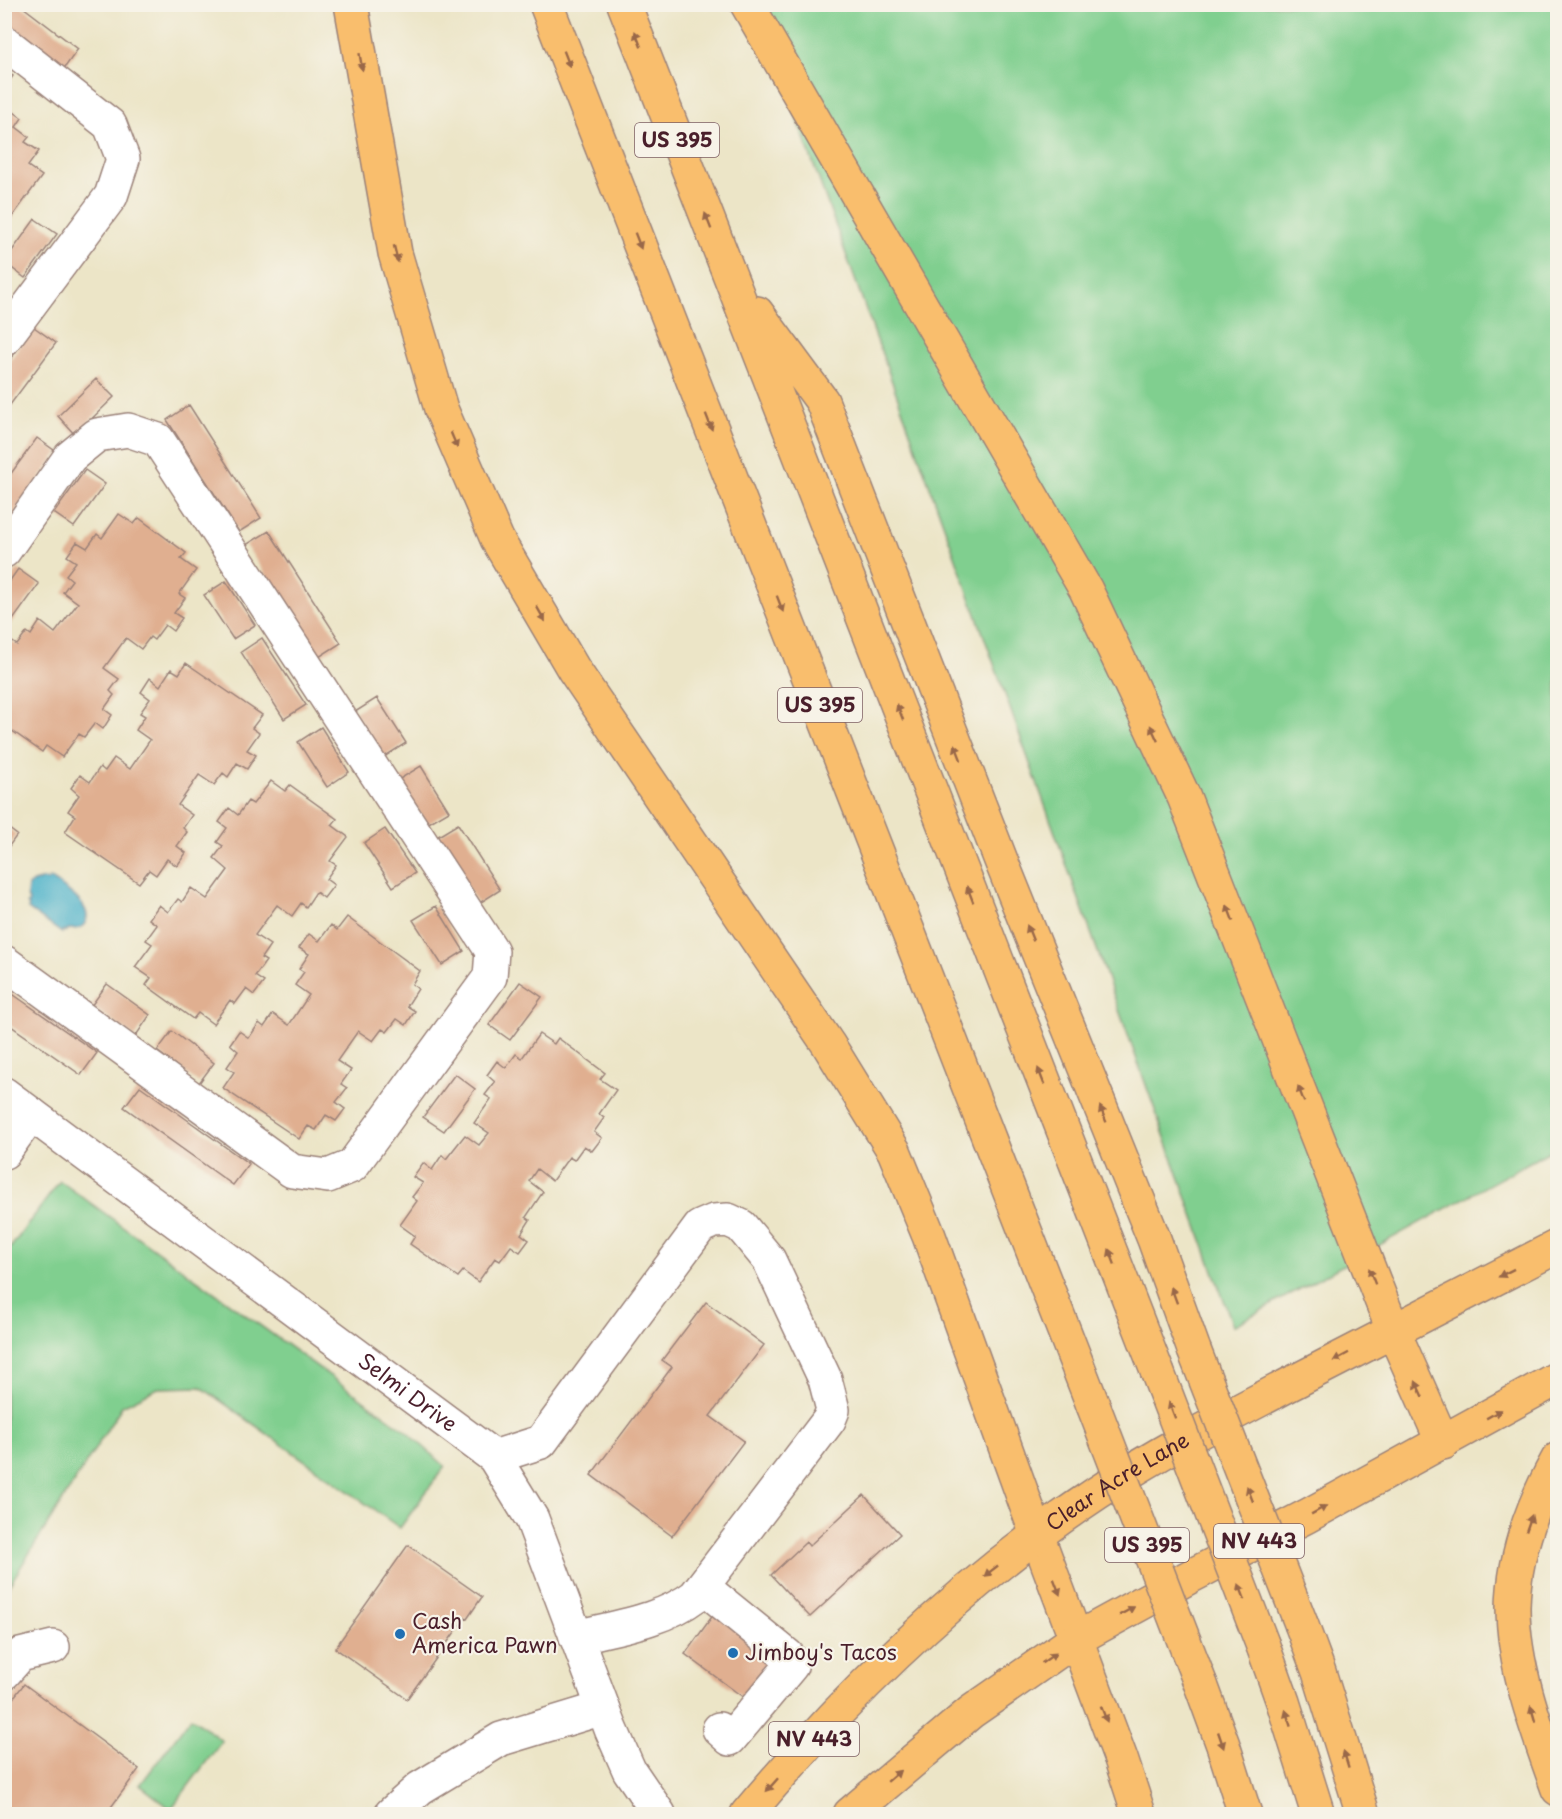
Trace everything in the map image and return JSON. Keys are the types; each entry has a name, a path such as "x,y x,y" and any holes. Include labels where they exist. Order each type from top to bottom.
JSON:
{"main road":[{"path":"351,4 395,253 441,409 497,539 574,670 828,1044 894,1151 929,1236 1121,1759 1139,1815"},
{"name":"US 395","path":"546,4 1093,1405 1201,1685 1245,1815"},
{"name":"US 395","path":"624,4 1263,1646 1318,1815"},
{"path":"747,4 1086,590 1184,796 1393,1330 1443,1443"},
{"path":"729,275 822,401 1002,863 1154,1239 1194,1350 1319,1672 1363,1815"},
{"name":"Clear Acre Lane","path":"747,1815 840,1711 904,1645 966,1590 1096,1493 1165,1450 1557,1246"},
{"name":"NV 443","path":"849,1815 971,1712 1076,1639 1443,1443 1557,1378"},
{"path":"1557,1459 1541,1490 1520,1550 1513,1607 1520,1668 1541,1743 1557,1789"}],"street":[{"path":"4,42 110,125 123,159 111,196 4,339"},
{"path":"4,551 70,457 97,435 128,430 158,440 492,951 490,977 352,1166 328,1176 292,1171 4,962"},
{"name":"Selmi Drive","path":"4,1094 494,1457 532,1519 603,1708 629,1770 659,1815"},
{"path":"4,1152 31,1114"},
{"path":"494,1457 541,1442 700,1227 721,1220 728,1220 741,1226 769,1260 825,1379 833,1410 829,1420 695,1596 681,1607 648,1619 576,1637"},
{"path":"703,1587 788,1656 791,1666 730,1739 719,1729"},
{"path":"4,1673 20,1655 53,1647"},
{"path":"391,1815 420,1788 501,1739 603,1708"}],"green space":[{"path":"756,5 1557,5 1557,1147 1233,1326"},
{"path":"60,1181 405,1430 445,1466 400,1528 201,1387 158,1388 122,1406 5,1592 5,1255"},
{"path":"191,1717 222,1741 171,1809 140,1785"}],"water":[{"path":"50,878 76,898 85,910 87,917 82,927 68,929 66,932 63,930 62,933 28,909 28,886 33,882 45,879 47,881"}],"building":[{"path":"5,4 19,4 78,49 63,70 5,27"},
{"path":"4,70 13,76 4,88"},
{"path":"7,107 22,118 16,127 29,137 25,142 39,151 28,166 42,176 7,224 4,223 4,110"},
{"path":"35,219 57,234 25,278 4,262"},
{"path":"34,327 56,343 4,413 4,368"},
{"path":"96,379 114,397 75,435 58,416"},
{"path":"189,405 261,518 239,532 167,420"},
{"path":"37,438 58,453 4,527 4,483"},
{"path":"85,470 105,484 74,527 54,513"},
{"path":"119,514 134,524 139,518 186,553 181,559 196,570 179,594 185,598 174,613 182,618 173,631 165,625 154,640 150,637 141,649 126,638 104,668 119,679 110,691 114,695 104,709 112,715 103,729 95,723 84,737 79,734 62,757 46,746 42,752 4,725 4,661 6,658 4,643 8,639 17,645 27,632 31,635 40,621 55,633 78,603 63,592 72,580 66,575 76,562 67,556 77,542 87,548 97,534 102,538"},
{"path":"269,531 341,643 319,657 246,545"},
{"path":"18,569 39,584 8,627 4,624 4,589"},
{"path":"226,581 255,625 233,639 204,595"},
{"path":"262,638 306,705 284,719 241,652"},
{"path":"186,663 262,715 252,728 259,733 247,750 256,755 247,769 237,763 228,777 223,773 214,785 199,775 178,805 192,815 183,828 187,832 177,846 186,853 177,866 167,859 156,875 149,870 139,883 65,832 75,816 68,811 79,795 71,788 80,775 90,782 100,767 105,771 114,758 130,769 150,740 136,730 145,716 140,713 150,699 141,692 150,678 160,686 171,669 179,674"},
{"path":"377,698 406,743 384,757 355,712"},
{"path":"321,727 349,772 327,787 298,742"},
{"path":"421,766 449,811 427,824 398,780"},
{"path":"271,781 285,791 290,785 337,819 332,825 348,837 330,861 336,865 326,879 334,885 324,898 316,892 306,907 301,903 292,916 277,905 255,935 270,945 261,958 266,961 255,976 264,982 254,995 246,989 235,1004 230,1000 213,1024 198,1013 193,1019 146,985 151,978 135,967 152,944 146,940 157,925 149,919 159,905 168,912 178,899 182,902 191,888 207,899 228,870 214,858 223,846 217,842 227,828 219,822 229,808 238,815 248,801 253,804"},
{"path":"458,824 500,890 478,904 435,838"},
{"path":"4,825 17,835 4,853"},
{"path":"385,829 415,873 393,887 364,843"},
{"path":"436,906 464,951 442,965 413,920"},
{"path":"347,917 420,971 412,984 418,989 407,1006 415,1011 406,1025 397,1019 387,1032 382,1029 373,1041 358,1031 337,1061 351,1070 341,1084 347,1088 336,1102 345,1109 336,1121 326,1115 316,1130 308,1126 299,1139 223,1088 234,1072 227,1067 238,1051 230,1044 239,1031 249,1038 259,1023 264,1027 273,1014 289,1025 309,995 295,985 304,972 299,969 309,954 299,948 309,934 319,941 331,925 337,930"},
{"path":"520,982 542,997 510,1040 489,1025"},
{"path":"107,984 150,1015 135,1037 91,1006"},
{"path":"4,988 97,1053 81,1075 4,1021"},
{"path":"172,1031 214,1063 199,1083 157,1051"},
{"path":"539,1034 554,1044 558,1038 605,1073 600,1079 616,1090 599,1114 604,1118 594,1132 602,1138 592,1151 584,1146 574,1160 569,1157 552,1181 537,1169 529,1181 543,1192 526,1217 530,1220 521,1234 529,1240 520,1252 511,1246 500,1261 495,1258 478,1282 463,1271 458,1277 410,1244 415,1236 400,1225 417,1201 412,1197 423,1183 413,1177 423,1163 432,1170 442,1155 446,1159 465,1135 479,1145 489,1133 474,1123 491,1099 485,1095 495,1082 487,1075 497,1061 506,1068 516,1054 522,1058"},
{"path":"455,1074 475,1089 444,1131 423,1117"},
{"path":"140,1086 249,1164 233,1185 124,1107"},
{"path":"706,1302 764,1345 710,1416 744,1441 672,1536 591,1475 672,1367 662,1360"},
{"path":"864,1495 900,1534 810,1617 771,1575 806,1542 809,1546"},
{"name":"Cash America Pawn","path":"408,1545 482,1597 407,1699 335,1648"},
{"name":"Jimboy's Tacos","path":"719,1607 782,1653 747,1700 685,1654"},
{"path":"24,1684 139,1769 106,1814 4,1814 4,1710"}],"place":[{"name":"Cash America Pawn","path":"400,1634"},
{"name":"Jimboy's Tacos","path":"733,1653"}]}
